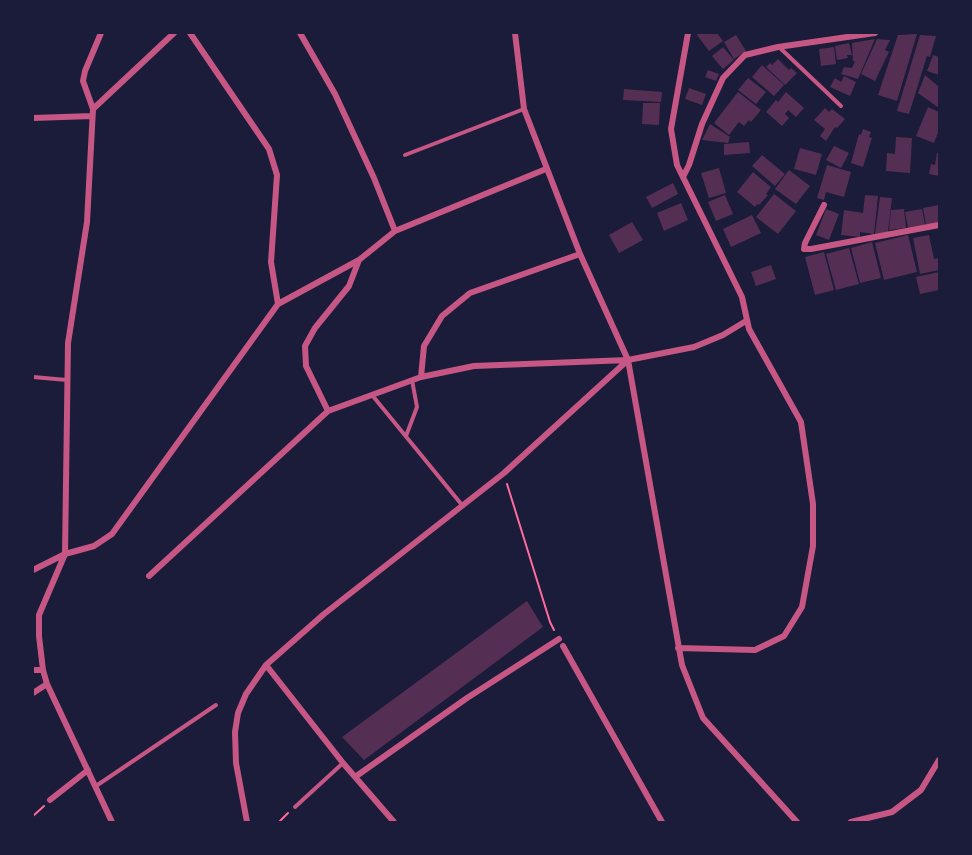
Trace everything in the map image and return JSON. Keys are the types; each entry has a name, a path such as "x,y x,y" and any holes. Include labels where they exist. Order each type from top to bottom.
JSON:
{"street":[{"path":"100,33 83,81 92,112 87,222 68,343 65,554 39,615 43,670 47,684 112,822"},
{"path":"33,118 92,112 174,33"},
{"path":"190,33 269,149 277,175 271,262 278,304"},
{"path":"300,33 335,94 374,178 394,231"},
{"path":"515,33 524,109 580,254 628,360 682,665 703,718 797,822"},
{"path":"678,648 755,650 784,636 802,607 813,546 813,504 801,422 749,329 742,297 677,165 671,129 688,33"},
{"path":"683,177 702,124 723,78 745,55 778,47 875,33"},
{"path":"33,570 65,554 94,546 112,534 278,304 359,260 394,231 546,169"},
{"path":"824,206 804,249 939,225"},
{"path":"421,377 424,346 442,316 470,293 580,254"},
{"path":"327,411 306,366 305,346 315,328 349,286 359,260"},
{"path":"149,576 327,411 421,377 474,366 628,360 694,347 723,335 746,321"},
{"path":"247,822 236,763 235,732 238,712 246,694 266,665 324,614 504,473 628,360"},
{"path":"355,777 467,698 561,642 662,822"},
{"path":"266,665 343,763 394,822"},
{"path":"33,670 43,670"},
{"path":"33,693 47,684"},
{"path":"851,822 892,812 921,790 939,760"},
{"path":"50,800 88,770"}],"lane":[{"path":"778,47 841,106"},
{"path":"405,155 524,109"},
{"path":"33,377 67,380"},
{"path":"406,436 417,407 412,380"},
{"path":"372,395 463,505"},
{"path":"96,786 216,705"},
{"path":"295,807 343,763"}],"path":[{"path":"504,473 550,622 561,642"},
{"path":"33,816 50,800"},
{"path":"279,822 295,807"}],"building":[{"path":"717,33 723,41 709,51 697,35"},
{"path":"917,34 897,101 878,95 898,35"},
{"path":"736,35 746,51 734,59 724,42"},
{"path":"920,35 936,36 930,57 927,56 909,114 897,111"},
{"path":"875,39 858,79 841,74 844,67 852,68 855,61 853,61 852,43"},
{"path":"877,39 890,40 885,50 889,52 875,81 861,74"},
{"path":"849,43 852,55 837,60 835,46"},
{"path":"723,47 734,60 723,69 712,56"},
{"path":"834,47 836,64 821,66 819,49"},
{"path":"933,55 939,57 939,75 927,71"},
{"path":"778,59 789,70 791,68 797,73 785,85 766,67"},
{"path":"762,65 784,85 774,96 752,77"},
{"path":"708,70 719,74 716,81 705,77"},
{"path":"925,75 939,87 939,108 918,93"},
{"path":"844,76 856,82 850,96 830,87 835,78 841,82"},
{"path":"748,78 766,92 756,104 738,90"},
{"path":"689,88 706,94 702,105 685,99"},
{"path":"624,89 662,92 661,102 623,100"},
{"path":"738,92 761,110 751,122 749,120 744,126 739,122 729,135 714,123"},
{"path":"786,92 804,108 796,117 788,110 785,114 789,118 782,126 766,112"},
{"path":"643,103 660,103 659,125 642,124"},
{"path":"928,107 939,112 939,130 934,143 916,136"},
{"path":"825,108 829,112 832,109 845,119 837,128 835,127 826,141 820,136 825,129 814,120"},
{"path":"710,124 730,137 728,143 702,140"},
{"path":"863,129 871,132 869,137 872,138 863,167 851,163 859,134 861,135"},
{"path":"896,137 912,138 910,173 886,171 887,153 895,154"},
{"path":"749,142 750,153 724,155 724,144"},
{"path":"834,146 849,153 841,168 826,160"},
{"path":"800,148 822,154 816,175 794,169"},
{"path":"937,153 939,153 939,176 929,174 931,164 935,165"},
{"path":"762,155 785,174 775,186 752,166"},
{"path":"827,165 851,172 844,197 826,192 824,200 817,198"},
{"path":"719,168 726,193 709,198 701,173"},
{"path":"789,170 810,186 796,204 775,189"},
{"path":"753,172 771,187 766,194 768,195 755,207 737,192"},
{"path":"673,183 678,194 652,208 646,197"},
{"path":"774,194 796,211 778,234 756,217"},
{"path":"725,195 733,214 716,221 708,202"},
{"path":"865,195 878,196 874,234 860,232 860,237 841,235 844,210 863,213"},
{"path":"880,197 892,198 888,232 875,234"},
{"path":"681,203 688,220 664,231 657,213"},
{"path":"939,205 939,223 926,225 923,208"},
{"path":"826,209 839,214 829,240 816,235"},
{"path":"904,209 906,228 889,230 891,210"},
{"path":"922,209 925,225 908,228 905,212"},
{"path":"752,215 761,233 731,247 723,229"},
{"path":"632,222 643,240 619,253 609,235"},
{"path":"908,235 917,272 884,280 875,243"},
{"path":"929,235 934,259 939,258 939,270 920,274 913,238"},
{"path":"872,242 881,278 860,283 851,248"},
{"path":"849,248 859,284 836,290 826,254"},
{"path":"824,252 834,290 815,295 805,257"},
{"path":"771,265 776,279 756,286 751,272"},
{"path":"939,272 939,290 920,294 916,277"},
{"path":"527,601 543,627 364,760 342,737"}]}
